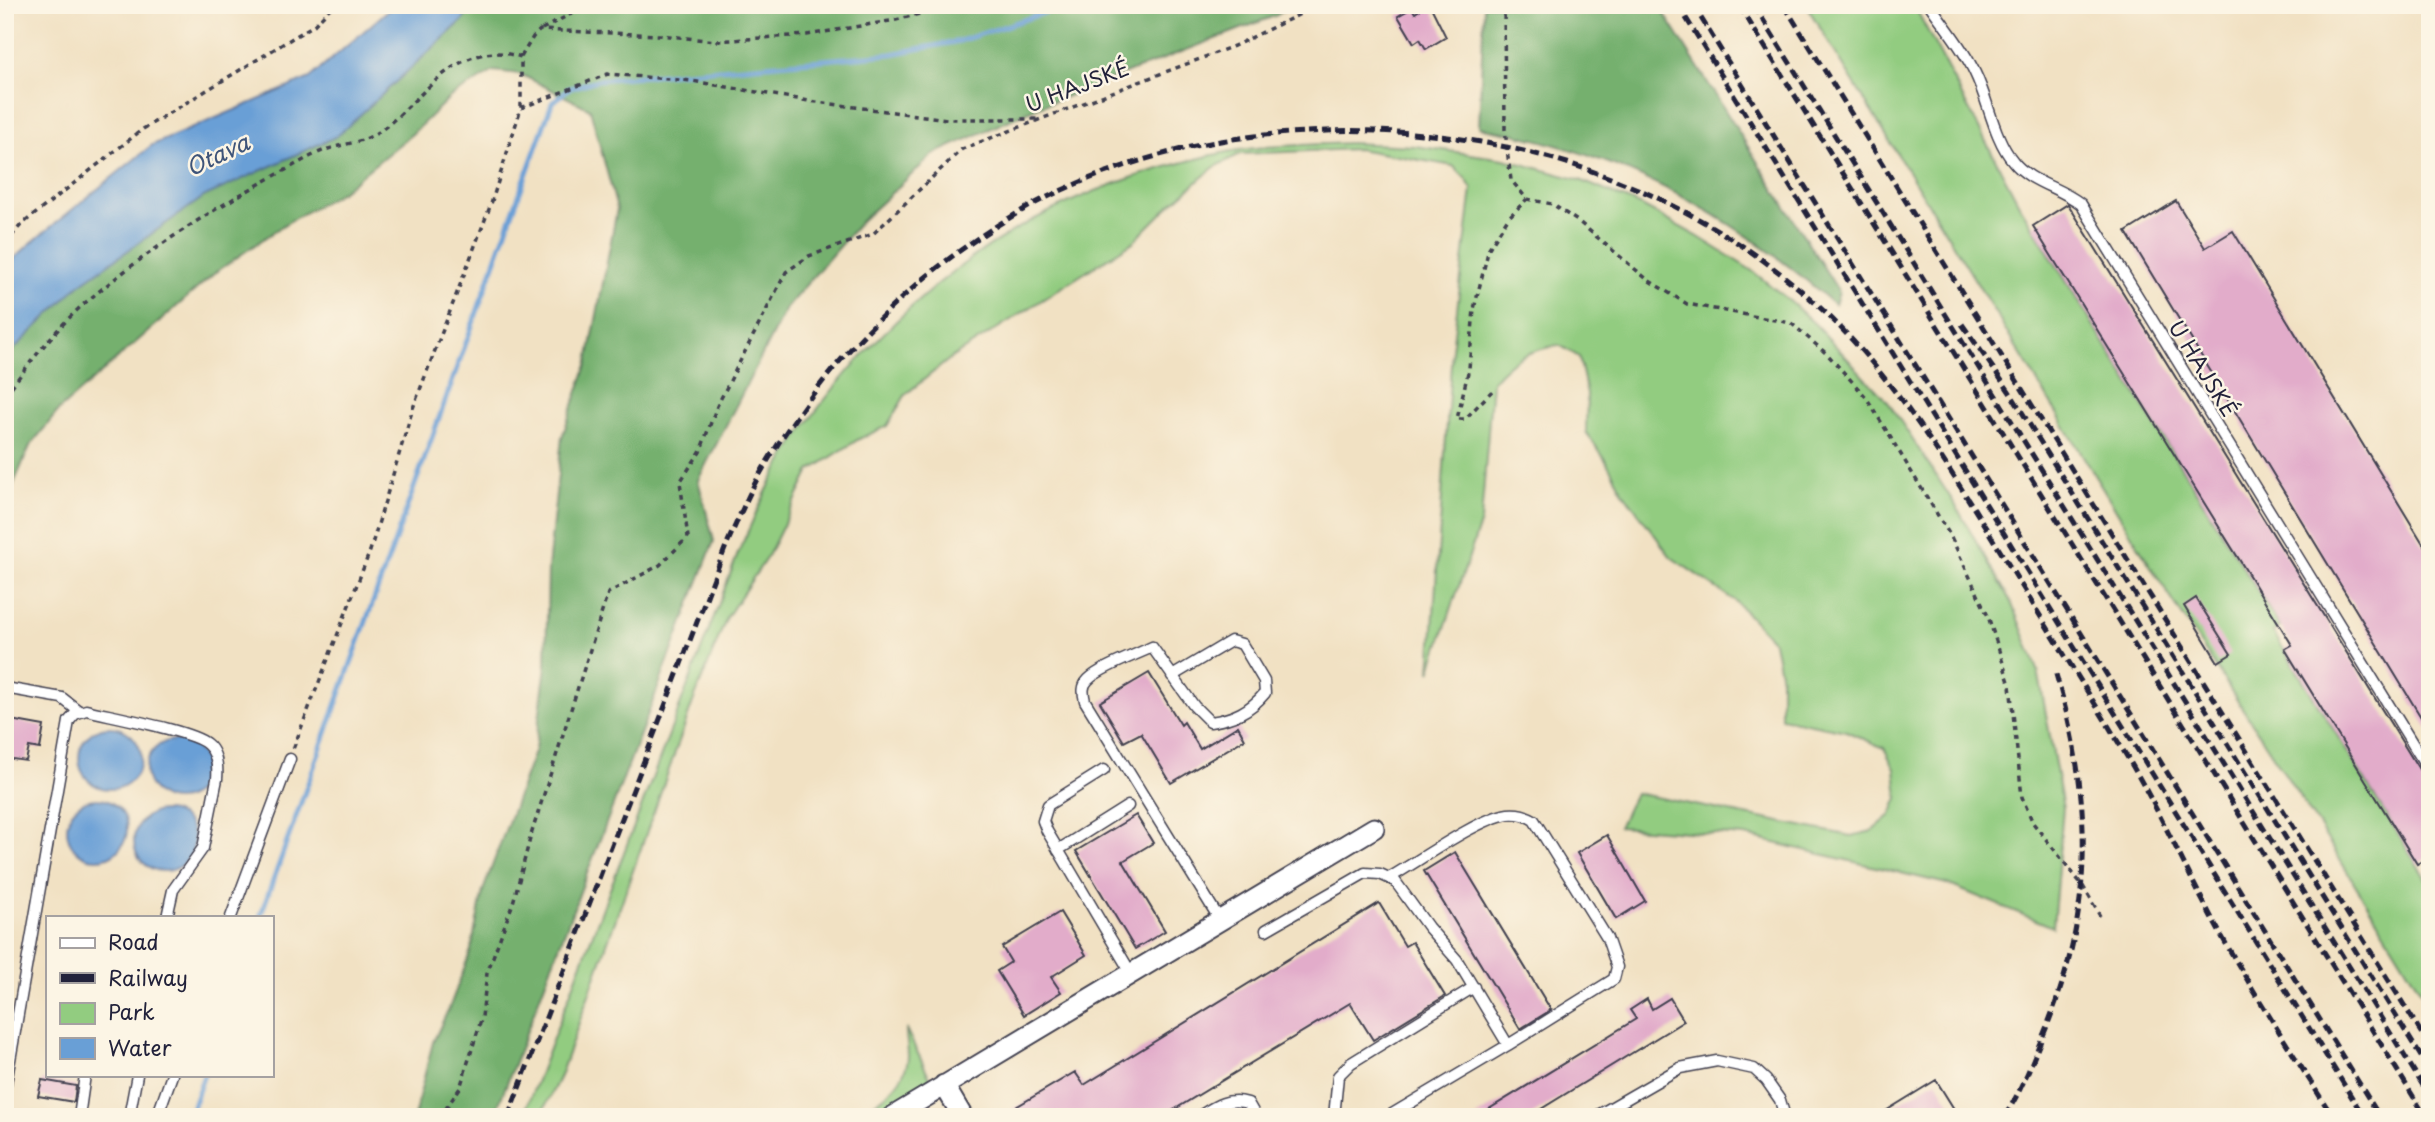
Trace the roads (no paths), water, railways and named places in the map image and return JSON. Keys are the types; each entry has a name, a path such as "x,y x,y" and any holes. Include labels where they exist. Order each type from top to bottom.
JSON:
{"street":[{"path":"892,1117 1374,828"},
{"path":"944,1085 963,1117"}],"lane":[{"name":"U HAJSKÉ","path":"1930,5 1974,70 2013,162 2040,182 2066,193 2081,204 2430,772"},
{"path":"1172,676 1231,640 1242,644 1264,681 1265,693 1256,705 1230,719 1210,722 1194,706 1172,676 1152,647 1098,672 1086,682 1083,692 1085,701 1220,920"},
{"path":"5,688 62,698 80,712"},
{"path":"5,1088 69,721 80,712 86,710 199,737 213,751 218,767 203,848 173,890 167,916"},
{"path":"231,916 290,759"},
{"path":"1104,770 1048,805 1043,821 1132,973"},
{"path":"1058,850 1128,806"},
{"path":"1387,1117 1614,979 1617,967 1607,939 1534,820 1526,815 1509,814 1487,820 1389,878"},
{"path":"1266,930 1365,873 1389,878 1395,881 1428,927 1457,960 1508,1045"},
{"path":"1334,1117 1338,1076 1350,1063 1474,987"},
{"path":"1595,1117 1680,1068 1717,1061 1754,1069 1766,1080 1780,1100 1785,1117"},
{"path":"79,1117 85,1076"},
{"path":"129,1117 137,1076"},
{"path":"157,1117 172,1076"},
{"path":"1198,1117 1221,1102 1237,1100 1248,1103 1256,1117"}],"water":[{"name":"Otava","path":"394,5 474,5 462,21 337,136 205,196 79,285 5,358 5,267 31,243 152,145 310,78"},
{"path":"110,727 132,736 141,758 132,780 110,789 88,780 79,758 88,736"},
{"path":"170,740 182,740 198,748 204,758 204,782 198,792 182,800 170,800 154,792 146,776 146,764 154,748"},
{"path":"91,799 103,799 119,807 125,817 125,841 119,851 103,859 91,859 75,851 67,835 67,823 75,807"},
{"path":"158,811 170,811 186,819 192,829 192,853 186,863 170,871 158,871 142,863 134,847 134,835 142,819"}],"waterway":[{"path":"260,916 552,103 568,89 597,80 891,54 960,41 1068,5"},
{"path":"189,1117 204,1076"}],"railway":[{"path":"1678,5 2364,1117"},
{"path":"1693,5 2380,1117"},
{"path":"1739,5 2426,1117"},
{"path":"1754,5 1893,229"},
{"path":"1784,5 2430,1047"},
{"path":"508,1117 726,546 755,483 785,434 812,395 842,359 874,324 945,262 1023,210 1081,182 1121,167 1197,145 1290,133 1379,131 1451,137 1523,151 1592,171 1660,199 1723,234 1783,275 1837,324 1887,381 1975,510 2129,760 2225,942 2333,1117"},
{"path":"1889,223 2430,1097"},
{"path":"1962,324 2009,391 2430,1071"},
{"path":"2004,1117 2027,1073 2057,998 2071,952 2079,906 2083,860 2082,814 2077,767 2055,671"}]}
